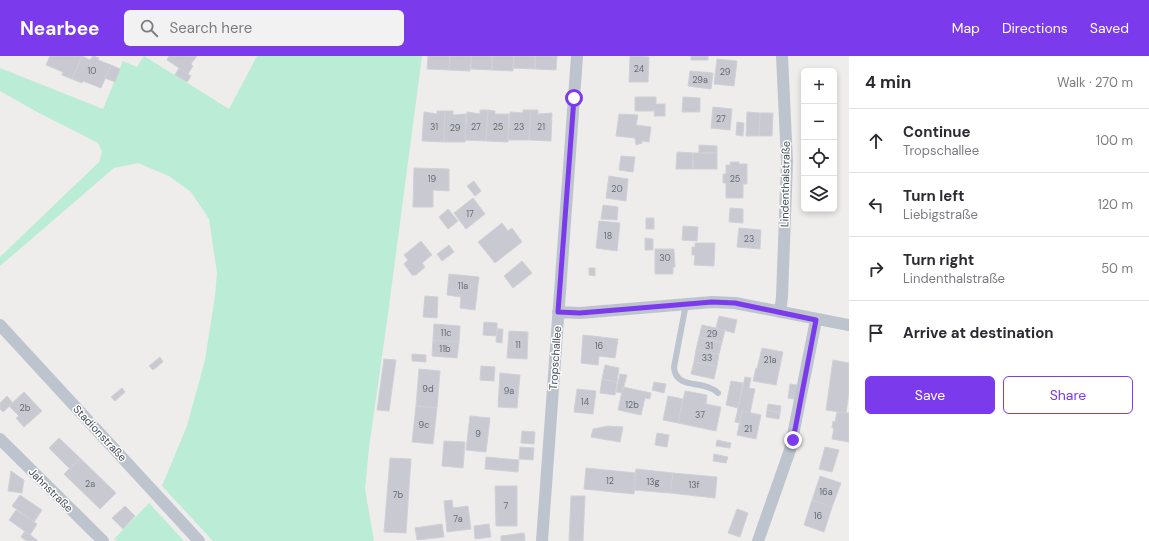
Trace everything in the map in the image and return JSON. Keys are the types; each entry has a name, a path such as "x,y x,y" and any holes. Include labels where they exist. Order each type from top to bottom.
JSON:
{"street":[{"name":"Tropschallee","path":"542,541 577,56"},
{"name":"Lindenthalstraße","path":"780,312 782,296 787,162 782,56"},
{"path":"558,312 580,313 712,302 735,303 816,320 849,325"},
{"path":"758,541 790,450 816,320"},
{"name":"Stadionstraße","path":"0,325 199,541"},
{"name":"Jahnstraße","path":"0,439 103,541"}],"lane":[{"path":"686,304 674,372 685,382 710,387 718,393"}],"green space":[{"path":"144,56 229,109 257,56 422,56 369,448 365,489 374,541 213,541 162,486 187,426 205,360 215,296 217,273 209,219 191,192 169,176 138,163 114,168 0,266 0,257 99,162 102,152 98,143 0,91 0,68 103,109 123,61 137,67"},
{"path":"149,503 184,541 117,541 114,539"}],"building":[{"path":"50,56 82,56 72,79 62,75 63,72 46,65"},
{"path":"82,56 90,60 93,56 99,58 98,60 111,65 101,88 83,81 82,83 72,79"},
{"path":"169,56 197,56 191,64 193,66 188,74 167,60"},
{"path":"428,56 450,56 449,70 427,69"},
{"path":"450,56 471,56 470,71 449,70"},
{"path":"471,56 492,56 492,70 471,69"},
{"path":"492,56 514,56 513,71 492,70"},
{"path":"514,56 535,56 535,69 513,68"},
{"path":"535,56 557,56 556,70 535,69"},
{"path":"630,56 649,57 648,82 629,82"},
{"path":"691,56 708,56 708,60 691,60"},
{"path":"717,59 737,61 734,86 714,84"},
{"path":"111,65 120,69 115,82 105,78"},
{"path":"179,68 191,76 187,82 175,75"},
{"path":"690,71 713,73 711,89 688,86"},
{"path":"635,97 656,97 656,104 665,104 665,116 654,116 655,111 635,111"},
{"path":"683,97 700,98 700,112 682,112"},
{"path":"713,107 732,109 730,130 711,128"},
{"path":"480,110 488,110 486,141 465,140 467,112 480,114"},
{"path":"488,110 495,111 495,114 509,114 508,142 486,141"},
{"path":"523,110 531,110 529,140 508,140 510,112 523,113"},
{"path":"531,110 538,110 538,114 552,113 551,141 529,140"},
{"path":"437,111 445,111 444,142 422,141 424,112 437,114"},
{"path":"445,111 453,111 453,115 466,114 465,142 444,142"},
{"path":"747,112 760,113 759,136 746,136"},
{"path":"760,113 773,113 772,136 759,136"},
{"path":"619,114 638,115 636,125 651,127 649,142 642,141 642,143 636,145 635,138 616,136"},
{"path":"737,122 744,123 743,136 736,135"},
{"path":"699,145 717,146 717,153 699,153"},
{"path":"677,152 693,153 693,169 676,169"},
{"path":"693,153 717,153 717,169 693,169"},
{"path":"621,156 635,157 633,172 619,170"},
{"path":"730,162 747,164 747,184 743,184 743,198 726,198 726,183 723,183 723,174 726,174 726,165 731,165"},
{"path":"414,168 449,169 449,191 433,190 433,207 413,207"},
{"path":"609,176 628,179 626,201 606,198"},
{"path":"474,181 481,191 475,196 467,186"},
{"path":"473,198 485,214 466,229 454,213"},
{"path":"603,205 618,207 617,220 601,219"},
{"path":"730,208 743,209 743,223 729,222"},
{"path":"448,209 458,221 448,229 439,217"},
{"path":"646,218 654,218 654,229 646,229"},
{"path":"599,221 620,223 617,251 596,248"},
{"path":"502,223 508,231 512,228 522,242 495,263 478,242"},
{"path":"683,226 698,227 697,241 682,240"},
{"path":"739,228 761,230 760,249 737,247"},
{"path":"645,238 653,239 653,250 645,250"},
{"path":"421,241 432,255 422,263 425,267 416,275 412,275 404,264 408,260 404,255"},
{"path":"695,243 715,243 714,266 694,265 695,255 692,255 692,247 695,247"},
{"path":"449,245 454,252 442,261 437,254"},
{"path":"655,249 674,249 675,267 673,267 673,274 655,274"},
{"path":"522,261 532,273 513,288 504,276"},
{"path":"589,268 595,268 595,276 589,275"},
{"path":"449,274 479,277 475,310 460,308 461,297 447,295"},
{"path":"425,296 438,297 437,318 423,317"},
{"path":"719,316 737,320 734,333 716,328"},
{"path":"484,322 497,323 497,336 483,335"},
{"path":"434,324 460,326 459,342 433,340"},
{"path":"702,325 725,330 722,342 699,337"},
{"path":"497,329 503,329 502,343 496,342"},
{"path":"509,331 528,332 527,359 507,358"},
{"path":"583,335 618,339 615,358 599,356 598,365 581,363"},
{"path":"699,337 722,342 719,354 696,350"},
{"path":"433,340 459,342 457,358 432,356"},
{"path":"762,348 783,352 776,385 753,381"},
{"path":"696,350 719,354 717,366 694,362"},
{"path":"412,354 426,355 426,362 412,361"},
{"path":"160,357 163,362 153,370 149,366"},
{"path":"384,359 396,360 389,411 377,410"},
{"path":"833,360 849,363 849,393 846,413 826,410"},
{"path":"694,362 717,366 714,379 691,374"},
{"path":"605,365 619,368 617,382 602,379"},
{"path":"481,366 495,367 494,381 480,380"},
{"path":"419,369 440,371 437,408 416,406"},
{"path":"500,373 520,375 517,408 498,407"},
{"path":"620,374 627,375 622,393 616,392"},
{"path":"745,377 751,378 749,388 755,389 750,413 742,411 740,423 735,422"},
{"path":"602,379 617,382 615,395 600,393"},
{"path":"731,381 743,383 738,408 726,405"},
{"path":"654,382 666,384 664,393 652,390"},
{"path":"790,384 797,385 794,399 788,398"},
{"path":"623,387 651,393 650,399 645,398 641,415 618,410"},
{"path":"122,388 125,392 115,401 111,397"},
{"path":"577,389 596,391 593,414 574,412"},
{"path":"685,391 707,395 706,404 721,407 716,431 678,423"},
{"path":"24,392 42,411 24,427 16,418 19,416 9,406"},
{"path":"7,396 13,403 3,412 0,409 0,403"},
{"path":"668,396 683,399 678,423 663,420"},
{"path":"768,404 781,406 780,413 767,410"},
{"path":"416,406 437,408 433,444 412,442"},
{"path":"767,410 780,413 779,419 766,417"},
{"path":"742,411 761,415 756,439 737,435"},
{"path":"837,412 849,413 849,442 832,439 834,428 832,428 833,421 835,422"},
{"path":"470,416 490,418 486,452 466,450"},
{"path":"608,426 623,427 620,442 591,437 593,429"},
{"path":"522,431 535,432 534,444 521,443"},
{"path":"657,433 669,435 667,447 655,445"},
{"path":"59,438 80,458 70,469 49,448"},
{"path":"717,440 731,443 730,448 716,446"},
{"path":"444,441 465,442 463,468 442,466"},
{"path":"520,447 534,448 533,460 519,459"},
{"path":"825,447 839,450 832,472 819,469"},
{"path":"714,454 728,457 726,463 713,461"},
{"path":"486,457 519,460 518,472 485,469"},
{"path":"80,458 116,493 100,509 64,474"},
{"path":"390,458 411,459 406,533 384,532"},
{"path":"586,468 636,473 634,494 584,489"},
{"path":"636,469 673,473 670,493 634,490"},
{"path":"11,471 24,480 22,493 8,491"},
{"path":"673,473 717,477 715,498 670,493"},
{"path":"820,476 841,483 832,507 812,500"},
{"path":"495,486 517,486 517,526 496,526"},
{"path":"20,495 42,510 34,522 12,506"},
{"path":"571,496 585,496 583,541 569,541"},
{"path":"452,500 453,508 468,506 471,529 447,532 444,501"},
{"path":"812,500 832,507 824,532 804,525"},
{"path":"125,506 135,516 123,529 112,518"},
{"path":"737,509 748,513 740,537 728,533"},
{"path":"16,510 37,524 30,535 9,520"},
{"path":"442,524 444,537 417,540 415,528"},
{"path":"489,524 491,537 475,539 474,526"},
{"path":"25,531 37,541 27,541 21,537"},
{"path":"524,533 525,541 501,541 501,536"}],"route":[{"path":"574,98 558,312 580,313 630,310 712,302 735,303 816,320 793,440"}]}
